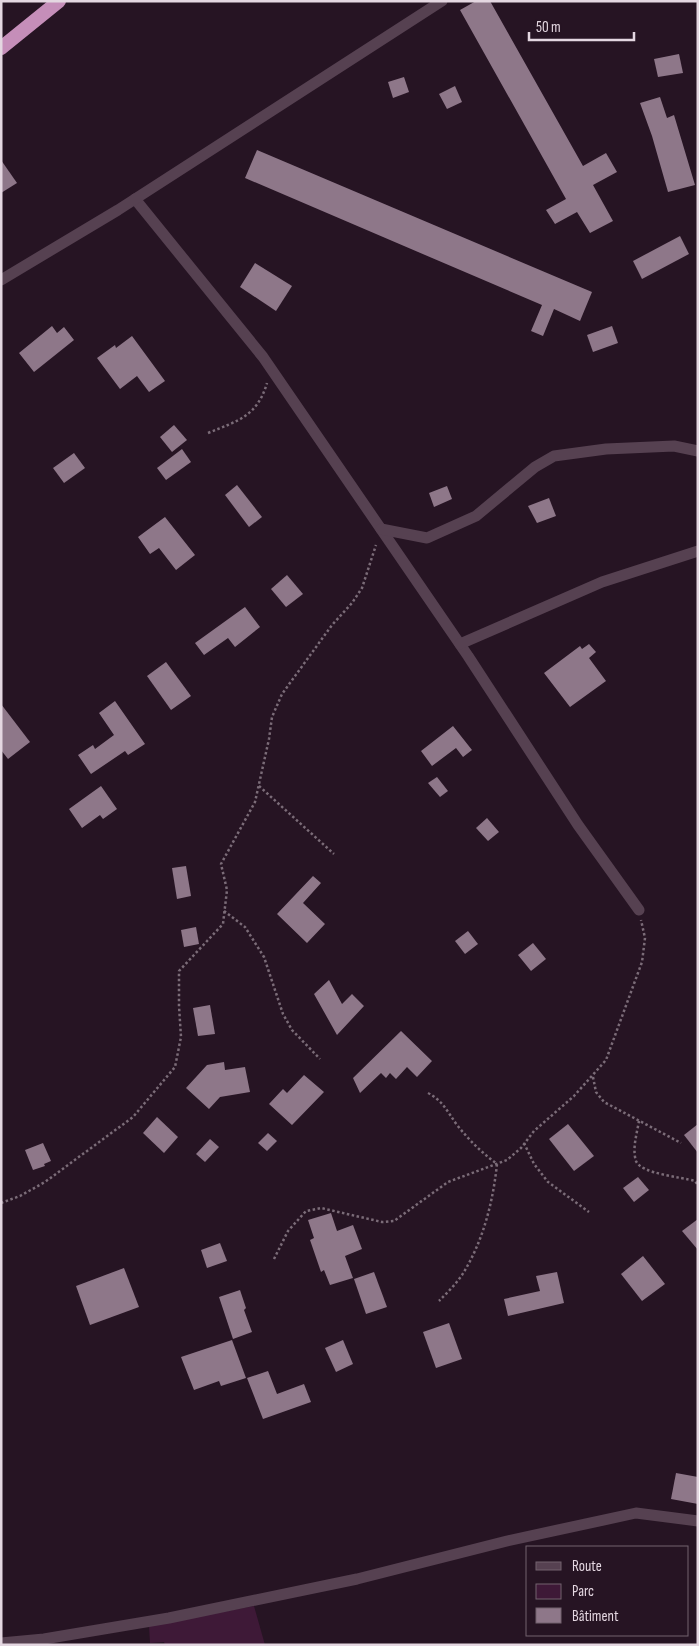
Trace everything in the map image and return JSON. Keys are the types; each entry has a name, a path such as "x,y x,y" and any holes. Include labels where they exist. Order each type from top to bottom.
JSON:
{"highway":[{"path":"1,48 59,1"}],"street":[{"path":"1,280 134,199 442,1"},
{"path":"134,199 271,368 460,644 578,825 639,910"},
{"path":"381,529 427,538 476,516 534,467 554,456 606,449 674,446 698,451"},
{"path":"460,644 602,582 698,551"},
{"path":"1,1644 44,1639 168,1618 356,1578 636,1513 698,1521"}],"path":[{"path":"208,433 245,418 257,404 266,387 271,368"},
{"path":"1,1203 20,1196 45,1182 133,1117 175,1067 181,1037 179,971 223,924 227,890 221,864 255,802 272,717 282,694 332,625 352,603 362,588 381,529"},
{"path":"259,786 334,854"},
{"path":"274,1259 288,1231 306,1211 322,1208 382,1222 394,1221 448,1182 507,1160 524,1144 534,1131 593,1077 606,1060 642,962 645,938 639,910"},
{"path":"224,911 245,927 264,957 283,1014 292,1030 320,1059"},
{"path":"593,1077 596,1092 604,1102 681,1143"},
{"path":"428,1092 438,1098 479,1150 497,1164"},
{"path":"639,1121 635,1146 636,1162 643,1169 695,1181 698,1185"},
{"path":"524,1144 534,1164 548,1182 589,1212"},
{"path":"439,1301 461,1276 472,1258 488,1216 497,1164"}],"green space":[{"path":"254,1606 265,1645 165,1645 164,1642 150,1643 149,1626"}],"building":[{"path":"476,1 490,1 583,166 606,153 617,172 593,185 613,221 590,233 577,212 555,224 546,210 566,199 460,10"},
{"path":"679,54 683,73 658,77 654,59"},
{"path":"404,77 409,92 393,98 388,82"},
{"path":"455,86 462,102 447,109 439,94"},
{"path":"660,97 667,118 674,115 695,185 668,192 652,136 640,103"},
{"path":"257,150 592,292 580,321 554,309 543,336 531,331 542,305 245,178"},
{"path":"1,160 17,183 1,193"},
{"path":"680,236 689,254 642,279 633,261"},
{"path":"255,263 292,286 276,311 240,287"},
{"path":"52,326 57,333 64,327 74,340 34,372 19,353"},
{"path":"612,326 618,343 593,352 587,335"},
{"path":"132,336 165,381 149,392 137,376 120,389 97,358 115,345 116,348"},
{"path":"174,425 187,440 172,452 160,437"},
{"path":"182,449 191,462 166,480 157,468"},
{"path":"74,453 85,468 64,483 53,468"},
{"path":"237,485 262,517 249,527 225,495"},
{"path":"447,486 452,499 434,507 429,493"},
{"path":"549,498 556,516 537,523 528,506"},
{"path":"165,517 195,555 176,570 159,548 150,554 138,537"},
{"path":"287,575 303,594 286,607 271,589"},
{"path":"245,607 260,627 235,647 228,638 204,655 195,643"},
{"path":"589,644 596,652 589,658 606,681 570,707 544,673 580,646 582,649"},
{"path":"166,662 191,696 171,710 147,676"},
{"path":"115,701 145,744 128,755 125,751 91,774 78,755 93,745 95,749 114,735 99,713"},
{"path":"1,704 30,742 8,759 1,750"},
{"path":"453,726 472,750 463,757 456,748 432,766 421,751"},
{"path":"437,777 448,791 440,797 428,783"},
{"path":"101,786 117,809 103,819 100,815 82,828 69,809"},
{"path":"487,818 499,832 488,841 476,828"},
{"path":"186,866 191,896 177,899 172,868"},
{"path":"313,876 321,883 303,903 325,924 307,943 277,914"},
{"path":"196,927 199,944 184,947 181,930"},
{"path":"468,931 478,944 465,954 455,941"},
{"path":"533,943 546,959 531,971 518,955"},
{"path":"329,980 342,1004 352,994 364,1006 337,1035 314,994"},
{"path":"210,1005 215,1034 198,1036 193,1008"},
{"path":"401,1031 432,1061 417,1077 407,1067 396,1079 390,1073 386,1078 381,1073 360,1093 353,1078"},
{"path":"224,1062 225,1070 245,1067 250,1092 220,1097 209,1109 186,1088 207,1065"},
{"path":"304,1075 324,1092 292,1125 269,1104 283,1089 287,1093"},
{"path":"157,1117 178,1137 164,1153 143,1133"},
{"path":"568,1124 594,1156 574,1171 549,1139"},
{"path":"698,1124 698,1153 684,1135"},
{"path":"268,1133 277,1141 267,1151 258,1143"},
{"path":"210,1139 219,1147 205,1162 196,1154"},
{"path":"43,1143 51,1161 44,1164 45,1166 33,1170 25,1150"},
{"path":"638,1177 649,1190 634,1202 623,1188"},
{"path":"331,1213 337,1231 353,1225 362,1249 345,1256 353,1278 330,1285 324,1270 321,1272 310,1240 314,1238 308,1220"},
{"path":"698,1219 698,1250 682,1231"},
{"path":"220,1243 227,1261 207,1268 201,1250"},
{"path":"643,1256 665,1284 642,1301 621,1274"},
{"path":"124,1268 139,1307 90,1325 76,1286"},
{"path":"374,1272 387,1307 366,1314 354,1279"},
{"path":"557,1272 564,1303 508,1316 504,1299 540,1291 536,1276"},
{"path":"240,1290 246,1308 244,1310 252,1332 233,1339 219,1297"},
{"path":"449,1323 462,1359 436,1368 423,1332"},
{"path":"232,1340 246,1378 221,1386 219,1381 194,1390 181,1357"},
{"path":"343,1340 353,1364 336,1372 325,1348"},
{"path":"268,1371 277,1394 304,1384 311,1402 263,1419 247,1378"},
{"path":"676,1473 698,1477 698,1504 671,1499"}]}
